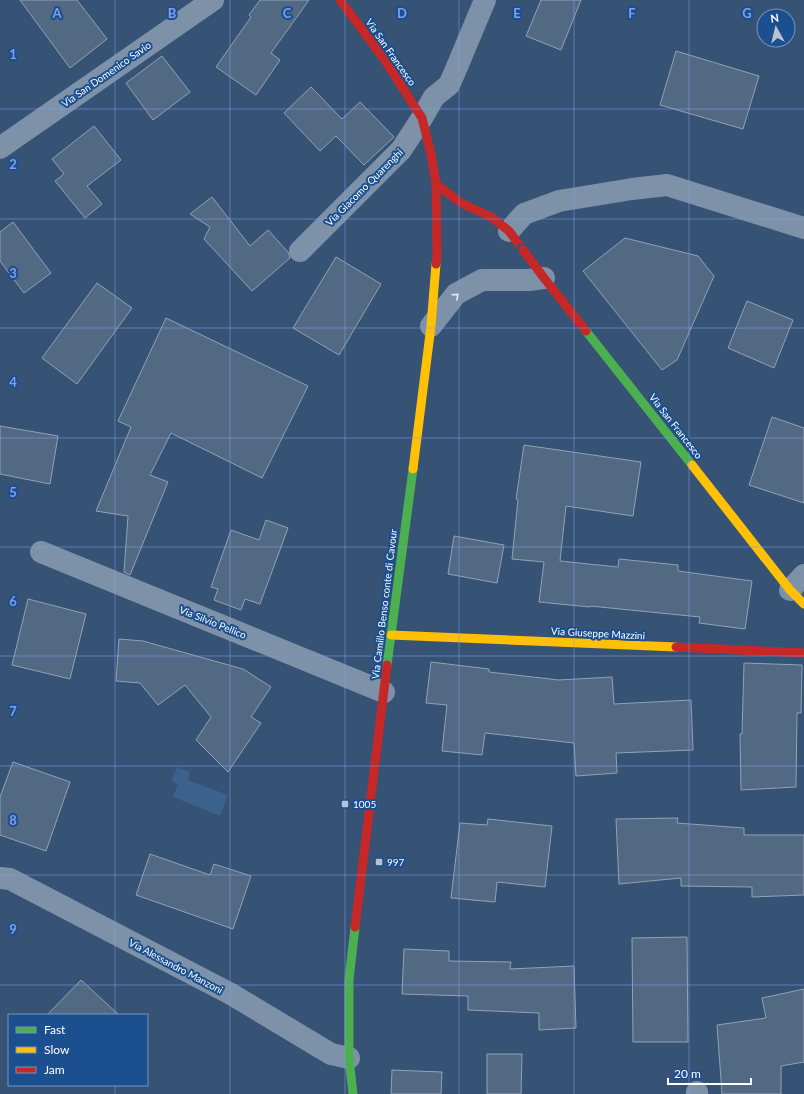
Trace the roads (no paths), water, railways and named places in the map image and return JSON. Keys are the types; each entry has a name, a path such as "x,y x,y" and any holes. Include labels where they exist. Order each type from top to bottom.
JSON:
{"street":[{"name":"Via San Domenico Savio","path":"0,148 213,0"},
{"name":"Via San Francesco","path":"340,0 384,59 422,118"},
{"name":"Via Giacomo Quarenghi","path":"300,251 401,150 434,97 448,85 485,0"},
{"name":"Via Camillo Benso conte di Cavour","path":"353,1094 349,1058 349,980 391,635 431,326 437,255 436,184 431,154 422,118"},
{"name":"Via San Francesco","path":"436,184 462,202 492,218 509,231 544,278 740,525 799,589"},
{"path":"509,231 524,214 559,202 632,189 667,185 804,228"},
{"path":"431,326 456,294 482,280 529,280 544,278"},
{"name":"Via Silvio Pellico","path":"41,552 384,692"},
{"name":"Via Giuseppe Mazzini","path":"391,635 804,653"},
{"name":"Via Alessandro Manzoni","path":"0,878 10,879 231,994 331,1054 349,1058"}],"water":[{"path":"177,767 190,772 188,780 228,795 220,816 173,797 178,784 171,781"}],"place":[{"name":"1005","path":"345,804"},
{"name":"997","path":"379,862"}]}
